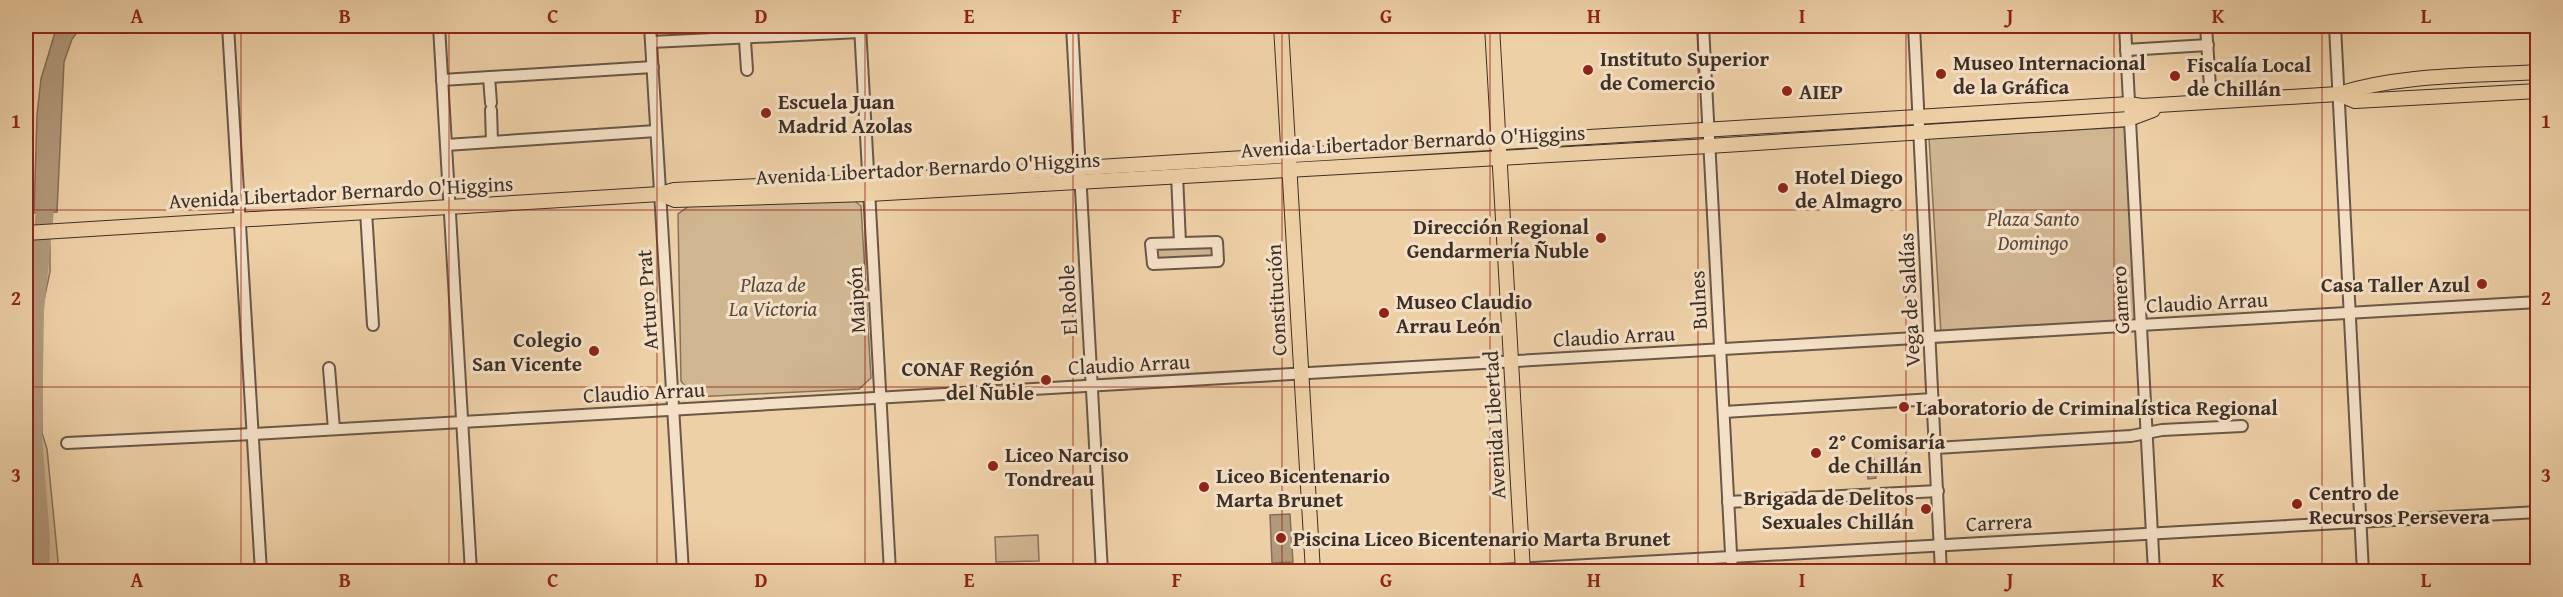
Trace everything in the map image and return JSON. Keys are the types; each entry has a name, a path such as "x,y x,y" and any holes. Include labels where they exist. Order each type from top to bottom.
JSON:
{"main road":[{"name":"Constitución","path":"1281,26 1312,572"},
{"name":"Avenida Libertad","path":"1492,26 1523,570"},
{"name":"Avenida Libertador Bernardo O'Higgins","path":"1080,174 1177,175 1498,142 2129,104 2167,105 2338,94 2368,86 2426,79 2538,72"},
{"name":"Avenida Libertador Bernardo O'Higgins","path":"2338,94 2355,101 2538,91"},
{"name":"Avenida Libertador Bernardo O'Higgins","path":"26,233 660,195 675,200 1289,162 1500,158 1709,146 2129,119 2167,105"}],"street":[{"path":"228,26 261,572"},
{"path":"439,26 471,572"},
{"name":"Arturo Prat","path":"650,26 682,572"},
{"path":"744,26 747,70"},
{"name":"El Roble","path":"1072,26 1102,572"},
{"name":"Bulnes","path":"1703,26 1732,572"},
{"name":"Vega de Saldías","path":"1914,26 1941,572"},
{"name":"Gamero","path":"2125,26 2154,572"},
{"path":"2211,102 2206,26 2223,26"},
{"path":"2335,26 2363,572"},
{"path":"651,42 745,38 860,29"},
{"name":"Maipón","path":"860,29 890,572"},
{"path":"2126,50 2208,45"},
{"path":"442,80 653,67"},
{"path":"489,77 492,142"},
{"path":"446,145 656,131"},
{"path":"1177,175 1180,243"},
{"path":"366,211 374,325"},
{"path":"1217,242 1218,261 1153,264 1151,244 1180,243 1217,242"},
{"name":"Claudio Arrau","path":"67,442 254,434 2538,302"},
{"path":"329,368 334,429"},
{"path":"1724,412 1934,399"},
{"path":"1936,448 2131,436 2162,430 2242,426"},
{"path":"1728,502 1938,491"},
{"name":"Carrera","path":"1463,572 2538,512"}],"green space":[{"name":"Plaza Santo Domingo","path":"2126,127 2138,322 1941,334 1929,138"},
{"name":"Plaza de La Victoria","path":"850,197 861,206 871,378 859,389 694,397 681,381 678,214 692,204"},
{"path":"1216,244 1216,259 1155,261 1154,246"},
{"path":"50,245 50,272 41,314 42,433 47,449 59,571 26,571 26,246"},
{"path":"1038,535 1039,561 996,562 995,537"}],"shaded area":[{"path":"57,26 82,26 72,39 64,62 57,212 34,213 37,115 41,79"},
{"path":"1866,458 1874,458 1876,478 1868,479"},
{"name":"Piscina Liceo Bicentenario Marta Brunet","path":"1290,514 1293,562 1272,563 1270,515"}],"waterway":[{"path":"40,572 41,540 33,436 35,310 47,190"}],"place":[{"name":"Instituto Superior de Comercio","path":"1588,70"},
{"name":"Museo Internacional de la Gráfica","path":"1941,74"},
{"name":"Fiscalía Local de Chillán","path":"2175,76"},
{"name":"AIEP","path":"1787,91"},
{"name":"Escuela Juan Madrid Azolas","path":"766,113"},
{"name":"Hotel Diego de Almagro","path":"1783,188"},
{"name":"Dirección Regional Gendarmería Ñuble","path":"1601,238"},
{"name":"Casa Taller Azul","path":"2482,284"},
{"name":"Museo Claudio Arrau León","path":"1384,313"},
{"name":"Colegio San Vicente","path":"594,351"},
{"name":"CONAF Región del Ñuble","path":"1046,380"},
{"name":"Laboratorio de Criminalística Regional","path":"1904,407"},
{"name":"2° Comisaría de Chillán","path":"1816,453"},
{"name":"Liceo Narciso Tondreau","path":"993,466"},
{"name":"Liceo Bicentenario Marta Brunet","path":"1204,487"},
{"name":"Centro de Recursos Persevera","path":"2297,504"},
{"name":"Brigada de Delitos Sexuales Chillán","path":"1926,509"},
{"name":"Piscina Liceo Bicentenario Marta Brunet","path":"1281,538"}]}
